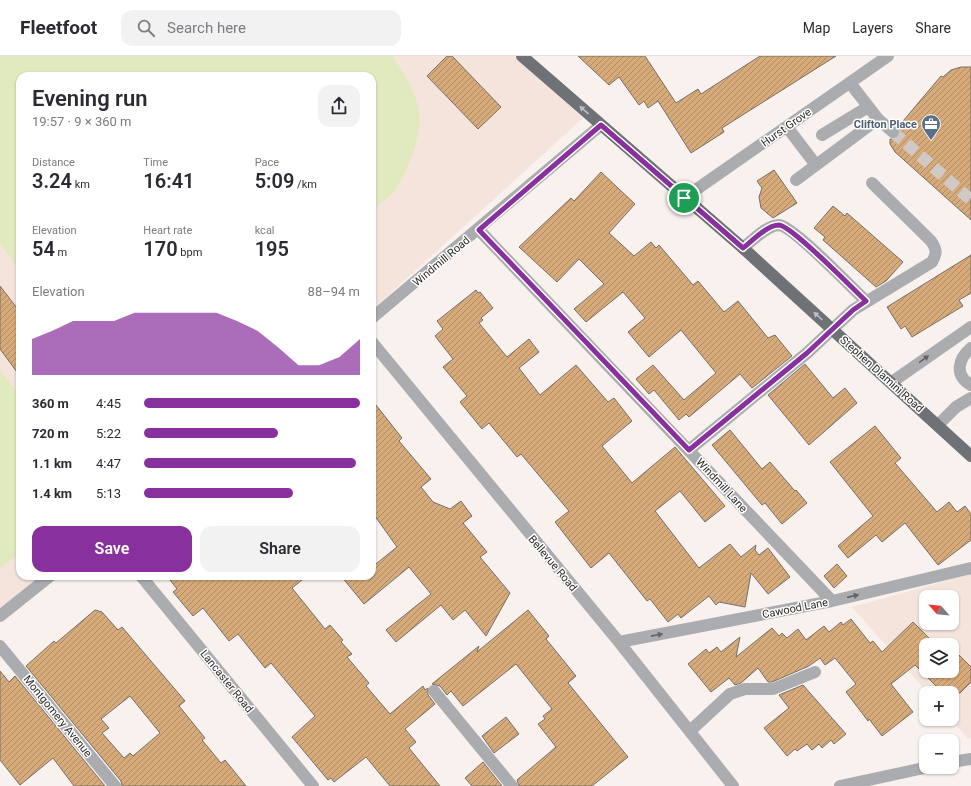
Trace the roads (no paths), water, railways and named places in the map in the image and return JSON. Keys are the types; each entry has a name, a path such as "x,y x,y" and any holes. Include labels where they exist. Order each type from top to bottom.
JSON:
{"main road":[{"name":"Stephen Dlamini Road","path":"522,56 743,248 892,382 971,456"}],"street":[{"name":"Hurst Grove","path":"684,198 888,56"},
{"path":"850,83 878,119 894,132"},
{"path":"822,135 868,107"},
{"path":"796,180 878,119"},
{"name":"Windmill Road","path":"376,315 479,230 601,125"},
{"path":"787,127 816,165"},
{"path":"689,450 807,353 853,310 932,262 936,255 936,248 932,241 872,183"},
{"path":"743,248 772,226 780,225 797,236 866,301"},
{"name":"Windmill Lane","path":"479,230 832,601"},
{"path":"892,382 971,327"},
{"name":"Bellevue Road","path":"376,347 619,642 733,786"},
{"path":"971,348 963,355 959,370 962,377 971,385"},
{"path":"938,425 956,407 971,398"},
{"name":"Cawood Lane","path":"619,642 832,601 971,568"},
{"path":"0,616 45,580"},
{"name":"Lancaster Road","path":"144,580 313,786"},
{"name":"Montgomery Avenue","path":"0,646 115,786"},
{"path":"690,731 730,694 745,689 773,688 815,672"},
{"path":"434,691 512,786"},
{"path":"959,761 971,759"},
{"path":"840,786 919,769"}],"tunnel":[{"path":"893,132 971,200"}],"place":[{"name":"Clifton Place","path":"931,141"}]}
